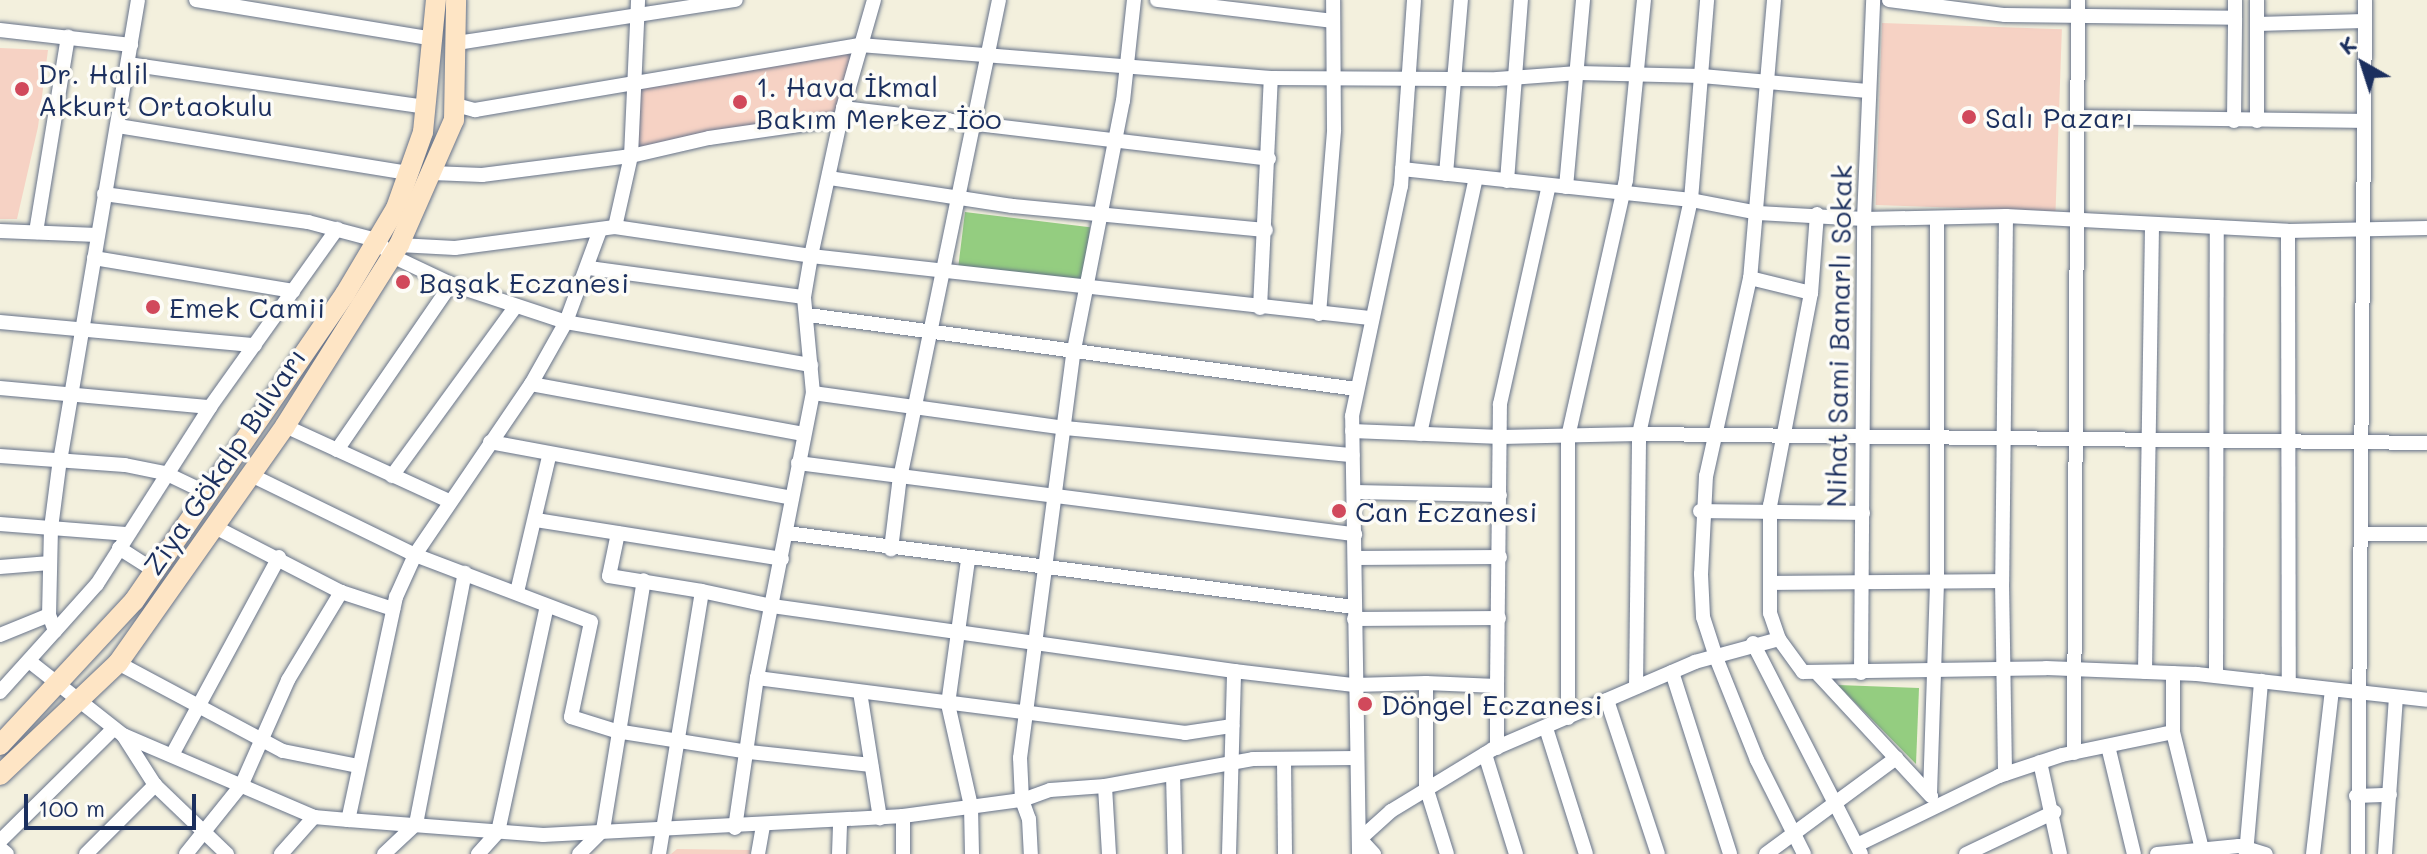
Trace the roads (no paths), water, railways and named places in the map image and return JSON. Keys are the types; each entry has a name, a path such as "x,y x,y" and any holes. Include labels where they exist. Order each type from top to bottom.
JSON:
{"main road":[{"name":"Ziya Gökalp Bulvarı","path":"0,745 60,684 155,571 376,240 408,173 427,107 436,0"},
{"name":"Ziya Gökalp Bulvarı","path":"0,775 118,663 285,426 395,251 432,173 456,105 456,0"}],"street":[{"path":"55,631 49,615 51,528 60,459 138,0"},
{"path":"196,0 435,39"},
{"path":"348,820 393,609 415,555 531,384 566,322 607,229 631,156 638,0"},
{"path":"457,43 736,0"},
{"path":"735,828 749,752 757,678 813,393 804,297 842,114 874,0"},
{"path":"891,549 900,476 933,336 999,0"},
{"path":"1031,854 1029,819 1022,800 1025,713 1073,355 1128,68 1134,0"},
{"path":"1157,0 1333,21"},
{"path":"1319,314 1334,79 1333,0"},
{"path":"1360,847 1354,685 1355,492 1352,431 1370,318 1402,169 1414,0"},
{"path":"1446,174 1461,0"},
{"path":"1507,181 1521,0"},
{"path":"1566,187 1583,0"},
{"path":"1568,718 1568,437 1623,193 1644,0"},
{"path":"1636,687 1639,434 1691,200 1707,0"},
{"path":"1774,0 1750,278 1700,511 1703,617 1757,760 1804,854"},
{"name":"Nihat Sami Banarlı Sokak","path":"1861,673 1864,219 1873,0"},
{"path":"1889,0 2004,7 2077,6 2235,18"},
{"path":"2234,121 2235,0"},
{"path":"2257,0 2257,121"},
{"path":"2358,854 2356,796 2363,534 2360,233 2365,0"},
{"path":"2074,753 2077,6"},
{"path":"2257,24 2364,21"},
{"path":"0,30 131,45"},
{"path":"36,232 68,37"},
{"path":"456,105 475,110 635,86 860,45 1271,78 1514,78 1578,73 1702,76 1867,91"},
{"path":"128,64 427,107"},
{"path":"1260,308 1271,78"},
{"path":"432,173 482,175 631,156 709,138 842,114 974,125 1269,159"},
{"path":"2076,117 2363,121"},
{"path":"118,126 408,173"},
{"path":"1402,169 1691,200 1758,213 1864,219 2006,216 2360,233 2427,228"},
{"path":"1420,434 1476,177"},
{"path":"829,178 959,198 1266,230"},
{"path":"1516,854 1491,751 1499,618 1500,404 1549,185"},
{"path":"104,194 337,229 376,240 451,284 566,322 811,365"},
{"path":"1817,214 1811,293 1781,439 1770,512 1770,613 1779,639 1803,672 2002,669 2173,673 2427,700"},
{"path":"2005,774 2002,581 2006,216"},
{"path":"1934,800 1937,218"},
{"path":"2145,672 2152,224"},
{"path":"2216,676 2217,227"},
{"path":"0,692 97,584 165,473 337,229"},
{"path":"395,251 455,248 607,229 811,256 945,268 1260,308 1370,318"},
{"path":"0,231 97,235"},
{"path":"2288,231 2289,684"},
{"path":"94,258 293,291"},
{"path":"589,268 804,297"},
{"path":"1750,278 1811,293"},
{"path":"337,450 451,284"},
{"path":"392,476 516,306"},
{"path":"808,315 1073,355 1357,389"},
{"path":"0,322 83,327 255,345"},
{"path":"531,384 803,434"},
{"path":"0,388 71,392 210,407"},
{"path":"813,393 1065,428 1353,455"},
{"path":"285,426 449,501"},
{"path":"1352,431 1501,437 1639,434 1781,439 2005,437 2427,443"},
{"path":"490,442 549,457 792,498"},
{"path":"0,456 60,459 165,473 209,494"},
{"path":"517,592 549,457"},
{"path":"798,463 1355,534"},
{"path":"251,475 415,555 591,622 571,717 616,731 749,752 871,765"},
{"path":"1355,492 1500,495"},
{"path":"1700,511 1863,513"},
{"path":"536,520 782,559"},
{"path":"0,524 126,534"},
{"path":"213,526 279,557 341,592 393,609"},
{"path":"618,533 609,576 644,580 772,606 1354,685 1426,683 1497,686"},
{"path":"787,533 968,560 1045,566 1354,613 1499,618"},
{"path":"2363,534 2427,534"},
{"path":"119,548 155,571"},
{"path":"172,755 279,557"},
{"path":"1355,558 1500,557"},
{"path":"968,560 962,632 948,704 971,806 972,854"},
{"path":"0,567 50,563"},
{"path":"384,854 416,824 465,573"},
{"path":"579,854 603,830 616,731 644,580"},
{"path":"1771,583 2002,581"},
{"path":"659,854 666,831 702,591"},
{"path":"186,854 207,834 242,784 288,680 341,592"},
{"path":"478,854 498,832 547,606"},
{"path":"0,635 49,615"},
{"path":"1360,847 1426,787 1491,751 1715,655 1753,643 1779,639"},
{"path":"1753,643 1859,850 1934,800 2040,762 2173,732"},
{"path":"29,661 82,700 118,732 155,785 227,854"},
{"path":"118,663 283,751 358,766"},
{"path":"1229,854 1228,764 1234,671"},
{"path":"1672,672 1730,854"},
{"path":"1817,673 1934,800"},
{"path":"2173,673 2173,732 2202,849"},
{"path":"757,678 1185,733 1232,726"},
{"path":"2246,851 2261,681"},
{"path":"1426,683 1426,787 1447,854"},
{"path":"2313,854 2332,690"},
{"path":"860,692 880,818"},
{"path":"2385,854 2396,698"},
{"path":"1607,700 1658,854"},
{"path":"1546,728 1586,854"},
{"path":"118,732 314,817 498,832 666,831 840,823 1022,800 1050,790 1105,786 1228,764 1356,758"},
{"path":"0,841 118,732"},
{"path":"2108,746 2134,854"},
{"path":"1766,854 1896,758"},
{"path":"1284,759 1285,854"},
{"path":"2040,762 2054,812 2060,854"},
{"path":"1173,774 1175,854"},
{"path":"86,854 155,785"},
{"path":"1105,786 1109,854"},
{"path":"2356,796 2390,795"},
{"path":"1966,854 2054,812"},
{"path":"903,816 903,854"},
{"path":"281,854 314,817"},
{"path":"839,854 840,823"},
{"path":"758,854 763,827"},
{"path":"1360,847 1374,854"},
{"path":"0,848 7,854"},
{"path":"2157,854 2202,849 2266,854"}],"place":[{"name":"Dr. Halil Akkurt Ortaokulu","path":"22,89"},
{"name":"1. Hava İkmal Bakım Merkez İöo","path":"740,102"},
{"name":"Salı Pazarı","path":"1969,117"},
{"name":"Başak Eczanesi","path":"403,282"},
{"name":"Emek Camii","path":"153,307"},
{"name":"Can Eczanesi","path":"1339,511"},
{"name":"Döngel Eczanesi","path":"1365,704"}]}
